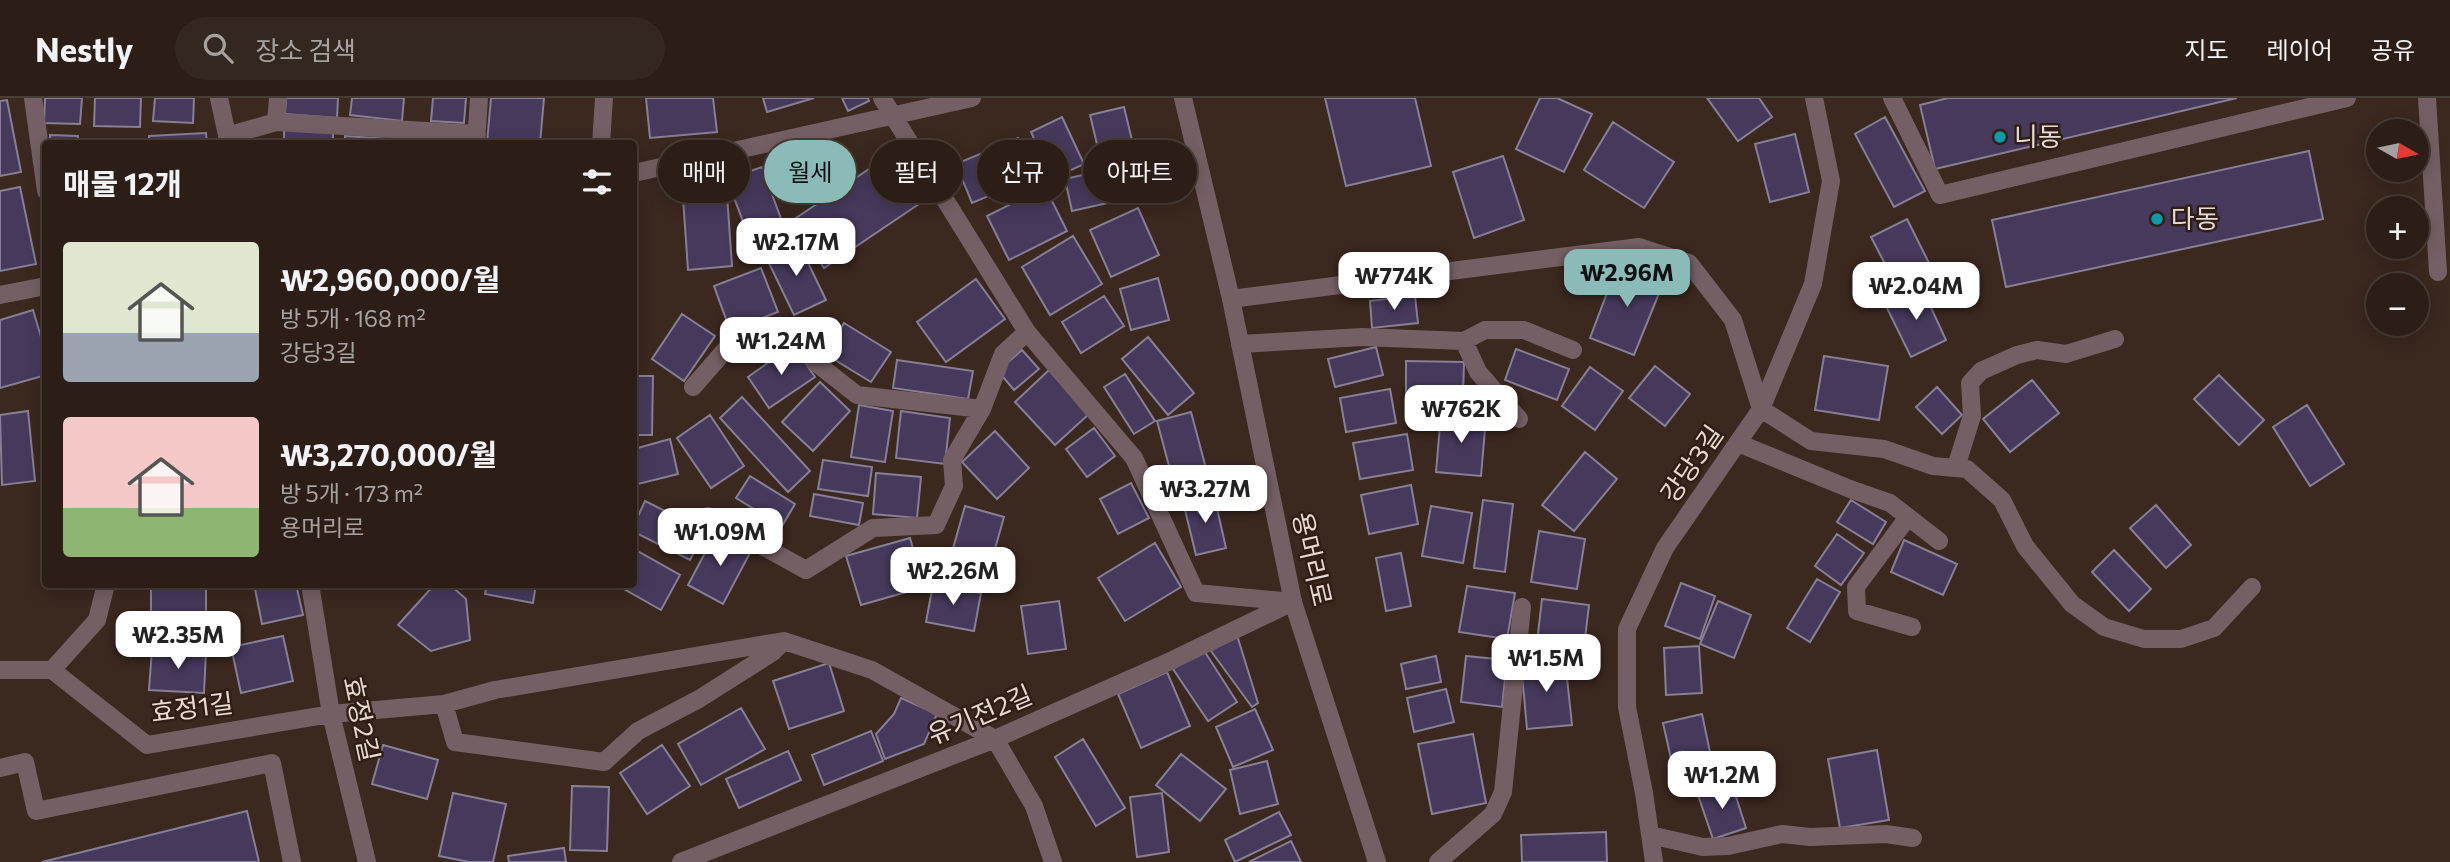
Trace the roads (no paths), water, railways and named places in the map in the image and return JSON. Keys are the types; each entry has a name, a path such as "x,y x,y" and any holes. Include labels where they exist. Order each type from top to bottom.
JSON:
{"street":[{"path":"33,98 42,162"},
{"path":"219,98 228,140 276,122 476,139 479,98"},
{"path":"276,122 278,98"},
{"path":"601,140 604,98"},
{"path":"883,98 1027,332 1134,458 1196,593 1293,602"},
{"path":"637,172 972,98"},
{"name":"용머리로","path":"1183,98 1231,299 1293,602 1377,862"},
{"name":"강당3길","path":"1654,862 1627,707 1628,629 1665,548 1761,409 1813,284 1832,181 1814,98"},
{"path":"1892,98 1940,195 2347,98"},
{"path":"2427,98 2438,272"},
{"path":"1231,299 1639,247 1689,263 1733,320 1761,409 1811,441 1884,449 1933,466 1967,469 2002,500 2025,546 2072,604 2104,626 2144,639 2181,639 2214,628 2252,587"},
{"path":"0,295 42,287"},
{"path":"1240,344 1362,337 1464,341 1485,330 1524,330 1573,350"},
{"path":"708,516 806,570 873,528 936,525 954,486 952,460 982,409 1003,354 1027,332"},
{"path":"693,387 727,348 796,333 815,362 857,395 982,409"},
{"path":"1956,467 1972,416 1970,383 1981,371 2017,355 2037,350 2066,354 2115,339"},
{"path":"1464,341 1478,372 1520,419"},
{"path":"1738,443 1890,503 1939,541"},
{"path":"1908,517 1856,587 1857,611 1912,627"},
{"path":"0,670 52,670 97,621 105,588"},
{"name":"효정2길","path":"311,588 331,713 367,862"},
{"name":"유기전2길","path":"681,862 995,739 1164,664 1293,602"},
{"path":"1438,862 1493,814 1503,792 1522,607"},
{"path":"444,704 455,742 604,762 638,731 699,699 773,652 784,641 872,670 995,739 1034,806 1053,862"},
{"name":"효정1길","path":"52,670 147,745 331,713 444,704 495,690 784,641"},
{"path":"0,768 25,762 36,811 272,763 292,862"},
{"path":"1650,835 1703,847 1728,846 1782,834 1810,837 1886,834 1913,838"}],"place":[{"name":"니동","path":"2000,137"},
{"name":"다동","path":"2157,219"}]}
